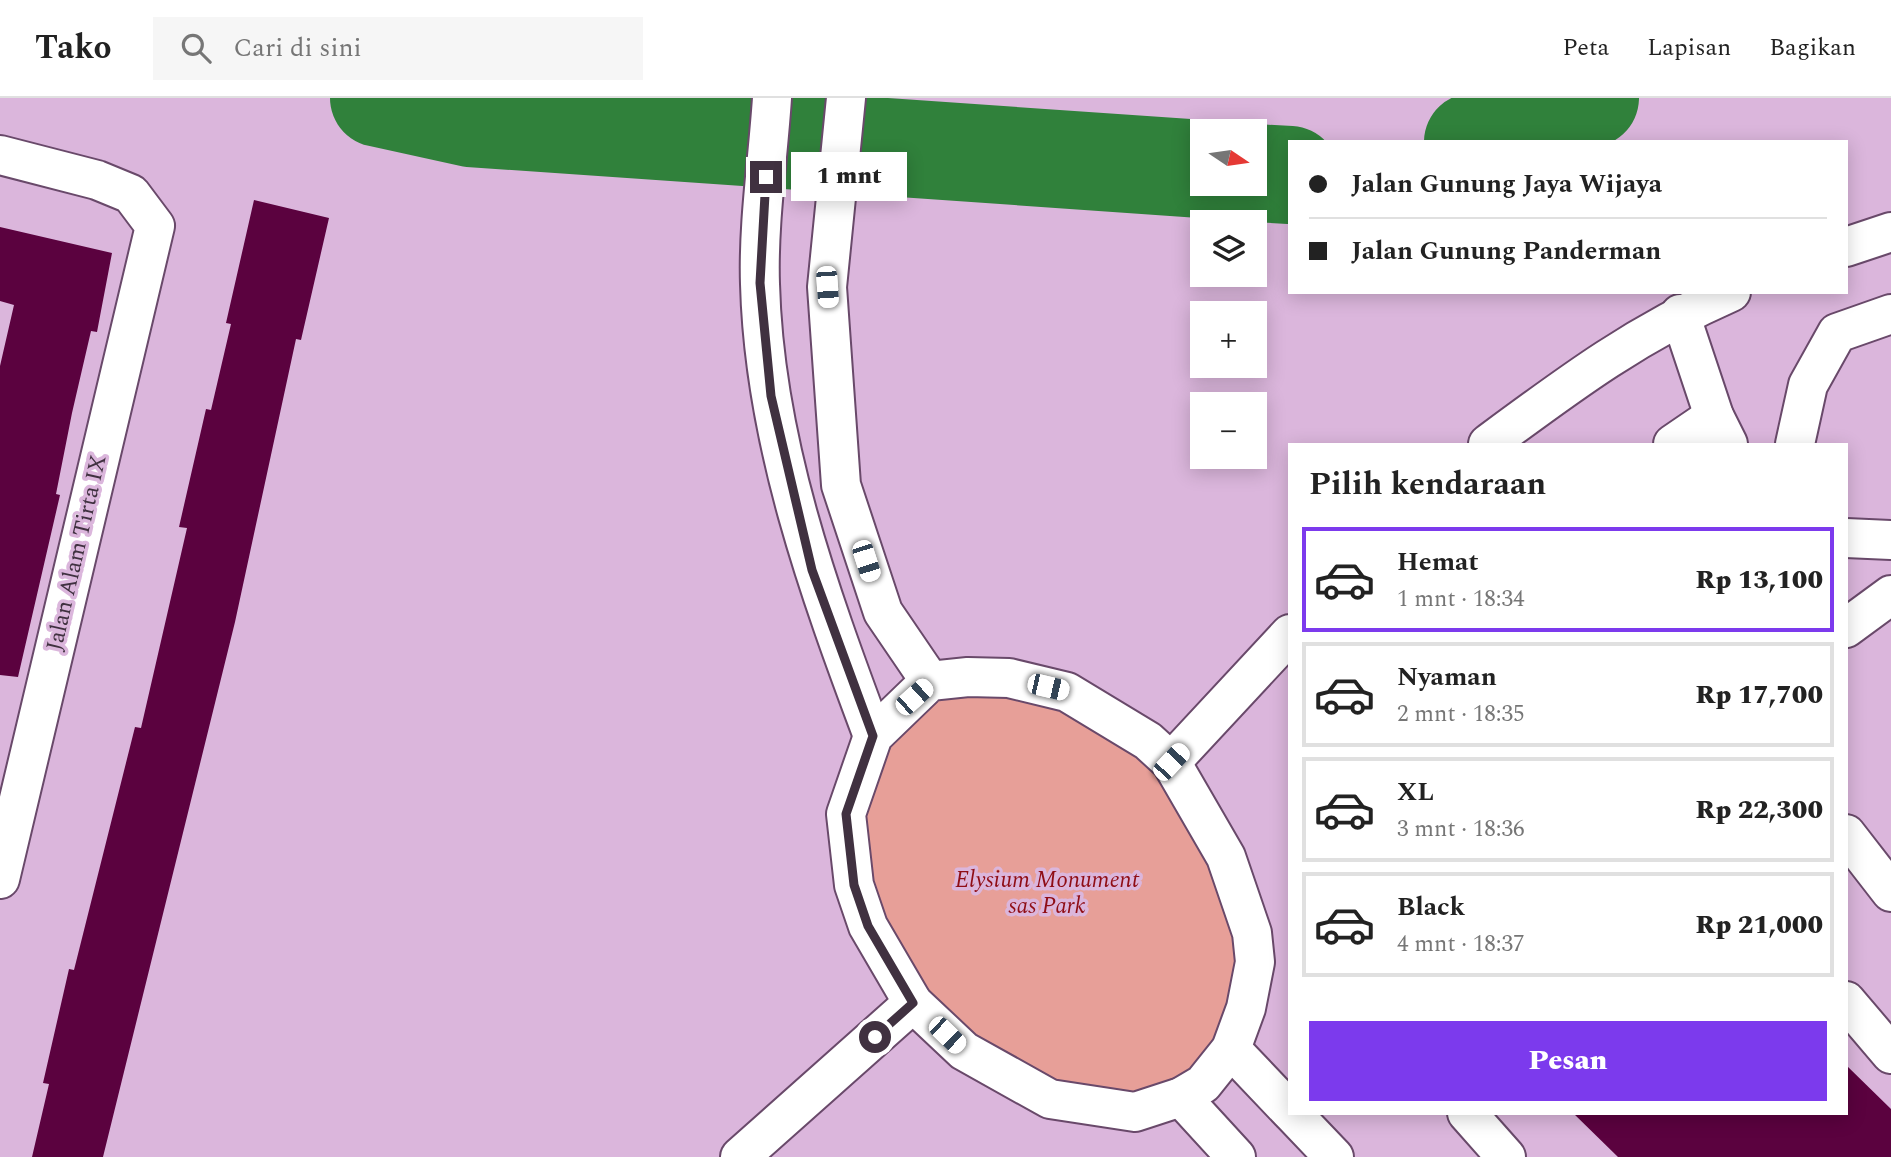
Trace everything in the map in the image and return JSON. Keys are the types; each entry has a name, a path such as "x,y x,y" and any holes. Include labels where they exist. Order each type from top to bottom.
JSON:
{"street":[{"path":"772,98 760,283 771,396 812,570 873,736"},
{"path":"846,98 827,287 841,485 883,612 930,681"},
{"name":"Jalan Alam Tirta IX","path":"0,155 97,180 131,194 155,226 0,879"},
{"path":"1848,246 1891,232"},
{"path":"1489,443 1591,367 1680,314 1726,294"},
{"path":"1676,443 1721,430 1680,314"},
{"path":"1795,443 1808,385 1837,333 1891,314"},
{"path":"1848,538 1891,540"},
{"path":"1848,627 1891,595"},
{"path":"1171,762 1288,636"},
{"path":"968,677 1009,678 1067,692 1148,741 1171,762 1226,857 1252,933 1255,962 1246,1008 1231,1049 1203,1084 1181,1097 1135,1112 1050,1099 964,1051 913,1003 868,926 854,885 846,814 873,736 930,681 968,677"},
{"path":"1848,837 1891,892"},
{"path":"740,1157 913,1003"},
{"path":"1848,1003 1891,1054"},
{"path":"1231,1049 1288,1109"},
{"path":"1181,1097 1236,1157"},
{"path":"1294,1115 1334,1157"},
{"path":"1469,1115 1506,1157"}],"green space":[{"name":"Elysium Monument sas Park","path":"930,685 1060,697 1165,773 1242,931 1238,1007 1199,1080 1131,1102 1039,1082 915,998 852,818 881,729"}],"building":[{"path":"254,200 329,218 301,340 296,339 235,622 103,1157 32,1157 49,1084 43,1083 69,969 74,970 135,727 141,728 187,528 179,527 206,409 211,410 231,324 226,323"},
{"path":"0,227 112,253 97,332 91,331 72,413 56,494 60,495 18,677 0,675 0,366 14,305 0,301"},
{"path":"1848,1067 1891,1109 1891,1157 1618,1157 1575,1115 1848,1115"}],"waterway":[{"path":"379,98 470,118 1190,168"},
{"path":"1478,140 1590,98"},
{"path":"1267,174 1288,175"}],"route":[{"path":"766,177 760,283 771,396 812,570 873,736 846,814 854,885 868,926 913,1003 875,1037"}]}
